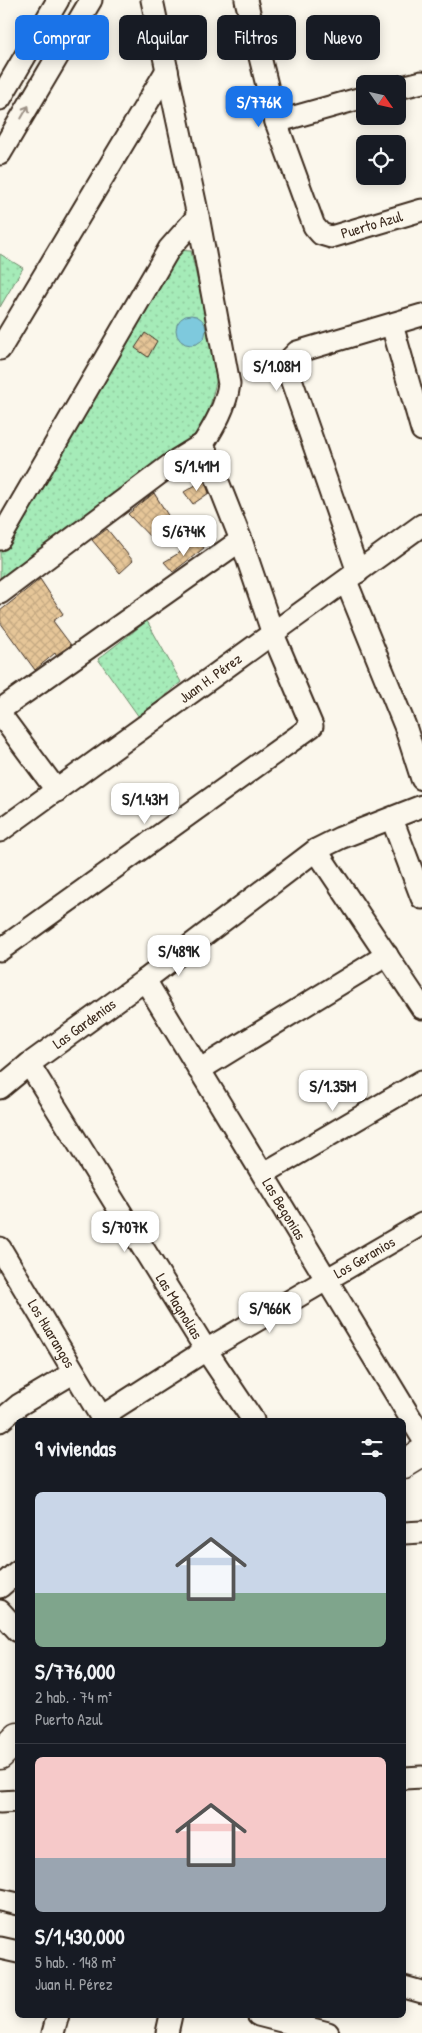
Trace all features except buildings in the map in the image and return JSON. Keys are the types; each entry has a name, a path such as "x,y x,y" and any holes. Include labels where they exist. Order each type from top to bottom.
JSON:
{"main road":[{"path":"406,1463 422,1453"},
{"path":"0,1754 15,1740"}],"street":[{"path":"0,99 58,0"},
{"path":"0,154 91,0"},
{"path":"0,593 177,460 203,444 223,409 227,398 229,384 198,216 152,0"},
{"path":"253,2 276,122 356,100"},
{"path":"0,349 167,70"},
{"path":"406,86 422,82"},
{"name":"Puerto Azul","path":"276,122 314,226 320,234 331,237 422,210"},
{"path":"0,538 169,249 198,216"},
{"path":"422,315 297,352 291,358 290,366 290,376 352,576 414,723 422,779"},
{"path":"392,325 422,430"},
{"path":"0,950 310,729 312,723 273,634 241,540 203,444"},
{"name":"Juan H. Pérez","path":"0,831 422,525"},
{"path":"57,791 0,712 241,540"},
{"name":"Las Gardenias","path":"0,1088 29,1064 316,850 340,838 422,806"},
{"path":"392,819 422,898"},
{"path":"316,850 422,1008"},
{"path":"199,1070 387,955"},
{"name":"Las Begonias","path":"144,980 422,1437"},
{"name":"Las Magnolias","path":"29,1064 206,1350 252,1418"},
{"path":"263,1174 422,1081"},
{"name":"Los Geranios","path":"104,1418 206,1350 422,1224"},
{"name":"Los Huarangos","path":"0,1248 101,1418"},
{"path":"0,1421 19,1405 73,1373"},
{"path":"406,1533 422,1532"},
{"path":"0,1587 15,1574"},
{"path":"0,1611 15,1628"},
{"path":"406,1778 422,1777"},
{"path":"0,1802 15,1801"},
{"path":"0,1900 15,1903"},
{"path":"0,1948 15,1951"},
{"path":"406,1988 422,1992"},
{"path":"53,2033 57,2018"},
{"path":"167,2033 170,2018"},
{"path":"272,2018 319,2028"}],"green space":[{"path":"176,250 191,251 218,374 204,430 0,580 0,548"},
{"path":"0,254 23,268 0,307"},
{"path":"147,621 181,682 139,717 98,659"}],"water":[{"path":"191,315 201,320 206,330 201,340 191,345 181,340 176,330 181,320"}]}
